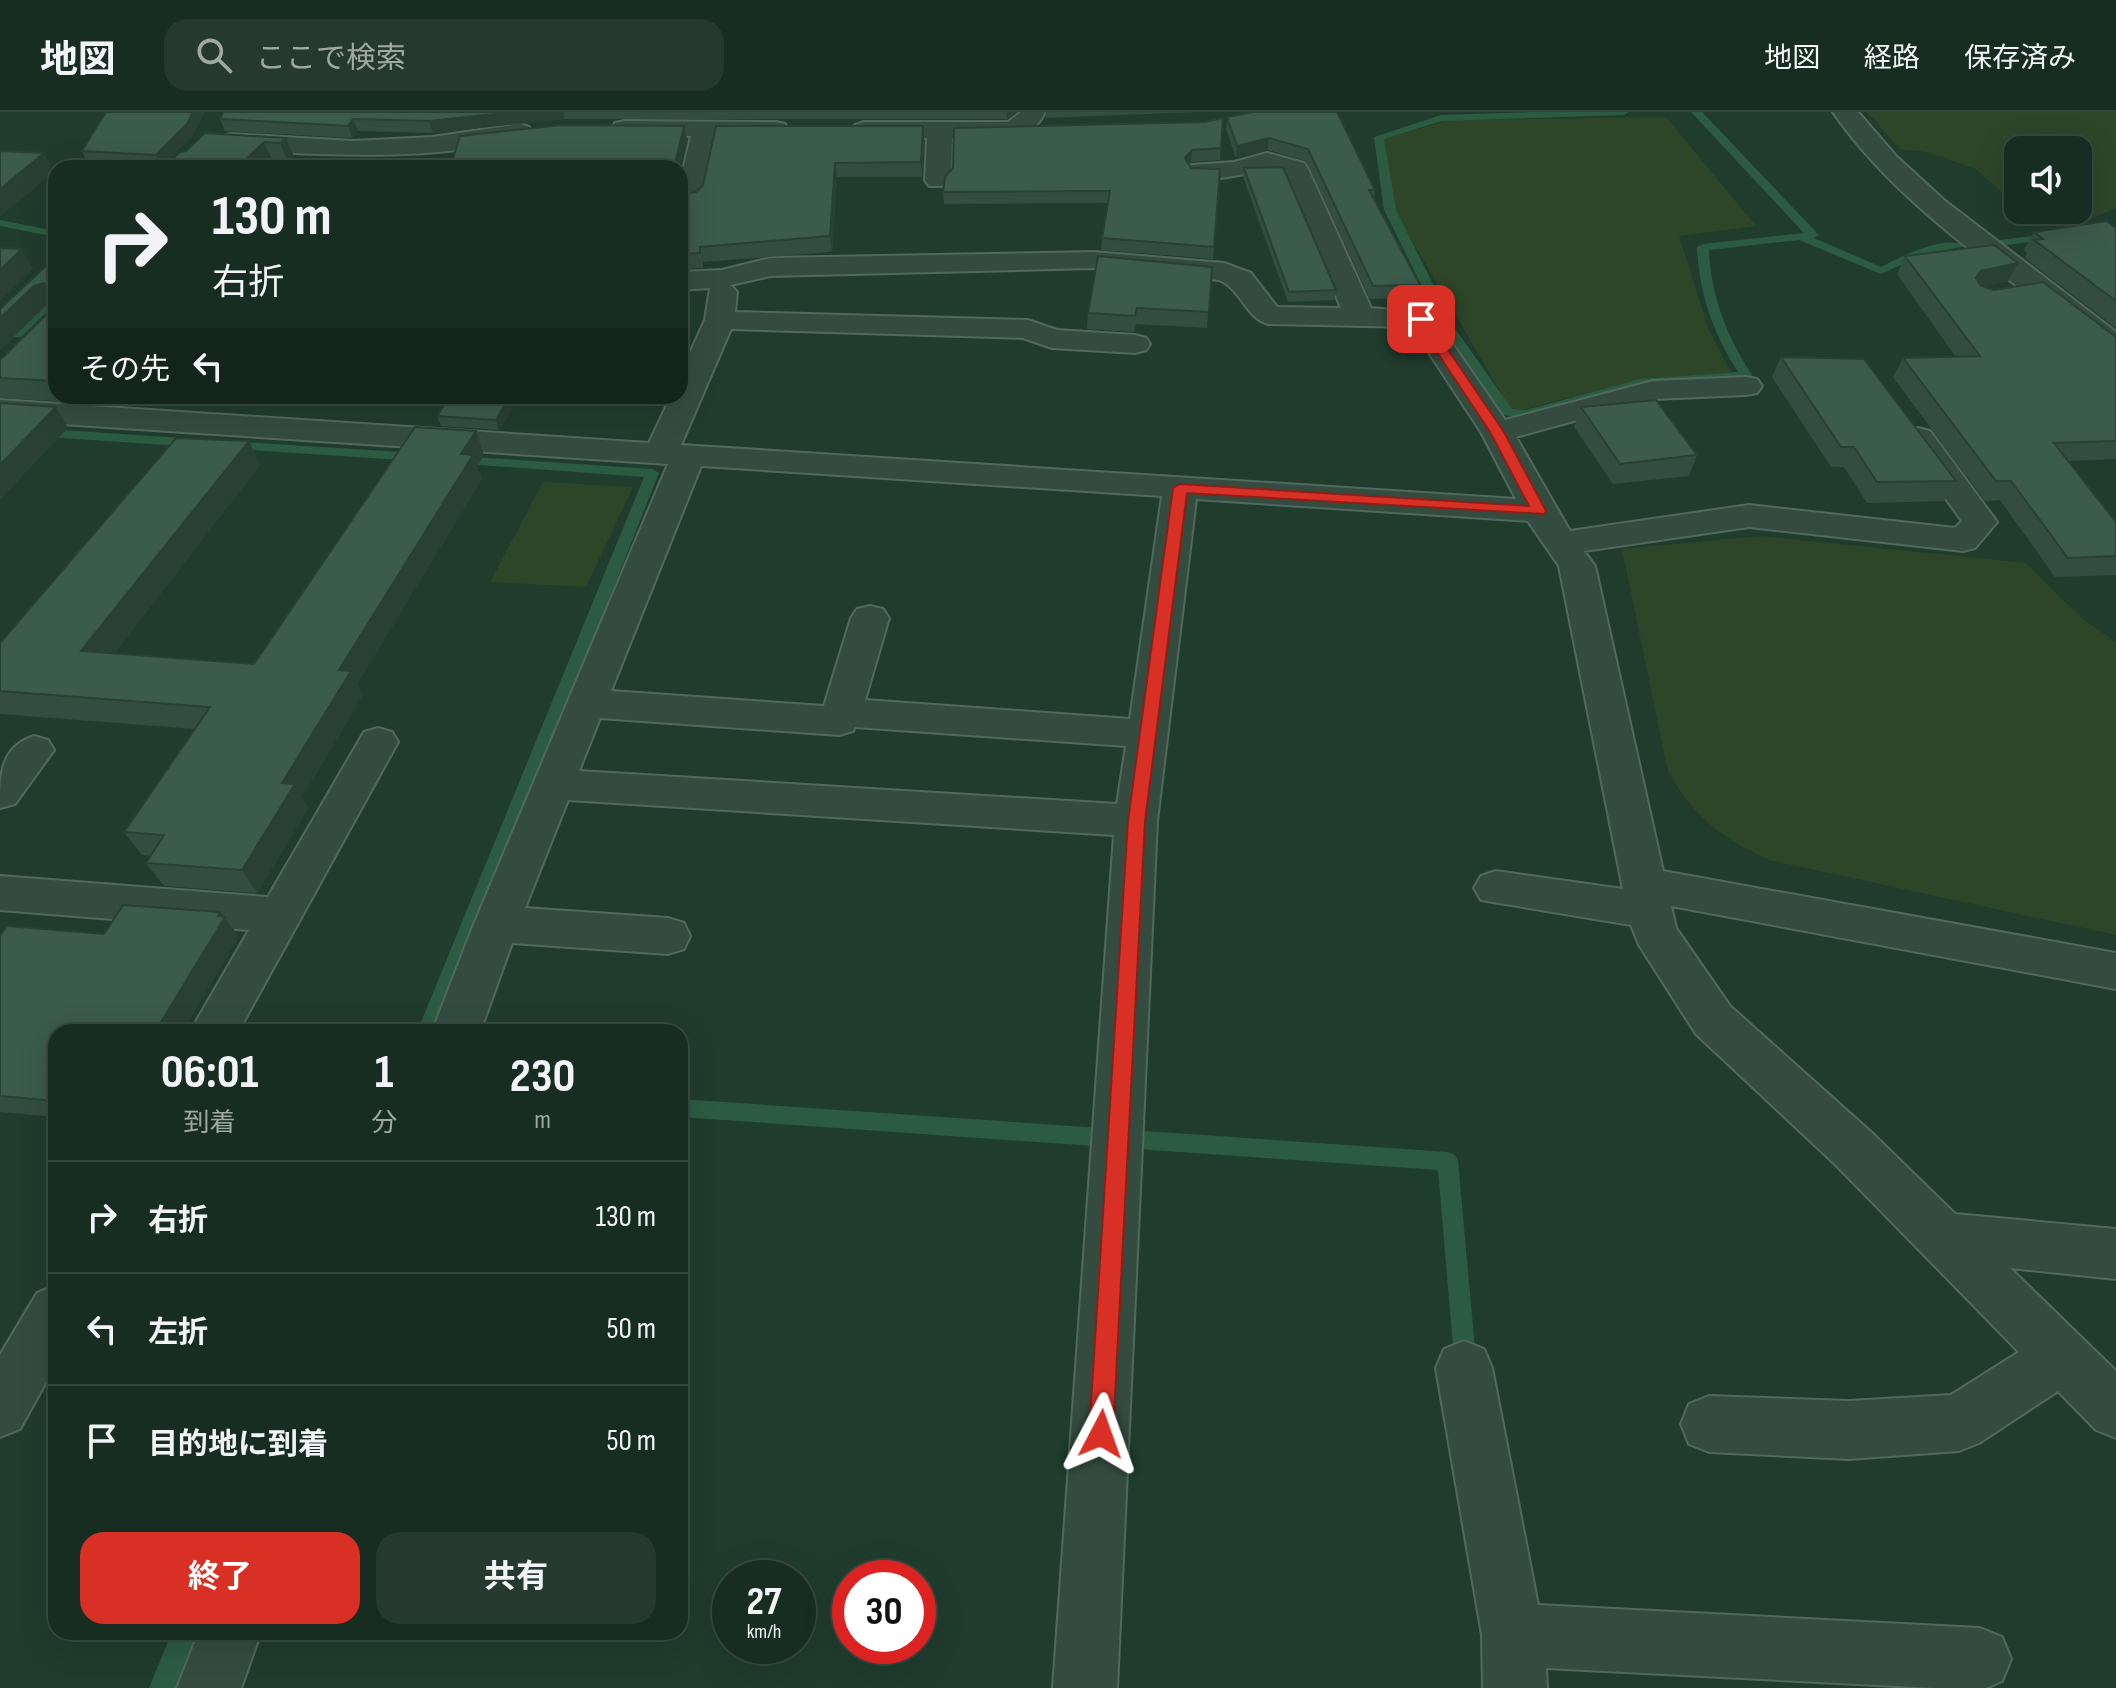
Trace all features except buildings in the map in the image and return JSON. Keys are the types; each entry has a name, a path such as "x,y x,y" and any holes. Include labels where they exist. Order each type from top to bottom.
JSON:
{"street":[{"path":"1013,130 1029,121 1033,112"},
{"path":"1845,112 1911,184 2008,265 2116,347"},
{"path":"381,148 397,124"},
{"path":"212,126 206,141 353,149 432,145 539,130"},
{"path":"594,128 798,129"},
{"path":"688,198 705,128"},
{"path":"843,130 1058,128"},
{"path":"938,180 940,130"},
{"path":"1200,171 1235,170 1267,161 1295,169 1359,315"},
{"path":"688,281 722,279 770,267 1094,260 1224,272 1241,279 1268,315 1328,319 1359,315 1421,319 1497,432 1539,511 1577,566 1655,932 1713,1020 1854,1149 2116,1410"},
{"path":"2008,265 2042,261 2116,314"},
{"path":"459,1024 586,703 674,454 720,320 722,279"},
{"path":"1997,295 2038,288"},
{"path":"720,320 1028,329 1052,339 1135,344"},
{"path":"1497,432 1653,390 1746,386"},
{"path":"0,410 1539,511"},
{"path":"1561,543 1749,516 1963,540 1980,522 1898,411"},
{"path":"1085,1688 1120,1140 1136,821 1180,488"},
{"path":"586,703 839,721 870,618"},
{"path":"842,712 1149,734"},
{"path":"219,1024 378,742"},
{"path":"0,793 34,750"},
{"path":"554,784 1136,821"},
{"path":"1496,888 1647,897 2116,971"},
{"path":"0,893 280,915"},
{"path":"496,924 668,936"},
{"path":"1943,1237 2116,1254"},
{"path":"0,1409 38,1333"},
{"path":"1709,1424 1849,1430 1959,1423 2062,1356"},
{"path":"1464,1368 1514,1662 1980,1659"},
{"path":"209,1688 227,1640"}],"green space":[{"path":"1867,112 2116,112 2116,208 2092,218 2092,136 2004,136 2004,194 1976,169 1927,152 1900,149"},
{"path":"1666,117 1756,226 1679,236 1709,330 1731,372 1633,381 1522,410 1510,408 1394,210 1383,139 1450,120"},
{"path":"2036,224 2078,224 2038,226"},
{"path":"543,482 633,487 586,587 490,582"},
{"path":"1761,536 2026,563 2083,619 2116,642 2116,935 1769,860 1723,834 1689,802 1668,772 1622,549"}],"waterway":[{"path":"1624,112 1441,118 1379,137 1390,210 1450,330 1508,412 1526,414 1640,383 1746,375 1714,314 1706,282 1703,247 1801,236"},
{"path":"1696,112 1813,235 1801,236"},
{"path":"0,223 48,232"},
{"path":"1801,236 1881,271 1922,251 1959,246"},
{"path":"2000,243 2040,238"},
{"path":"17,334 48,304"},
{"path":"0,430 197,443"},
{"path":"227,445 417,457"},
{"path":"430,1024 652,473 459,460"},
{"path":"688,1109 1448,1161 1464,1349 1454,1363"},
{"path":"162,1688 182,1640"}],"route":[{"path":"1101,1434 1136,821 1180,488 1539,511 1497,432 1421,319"}]}
